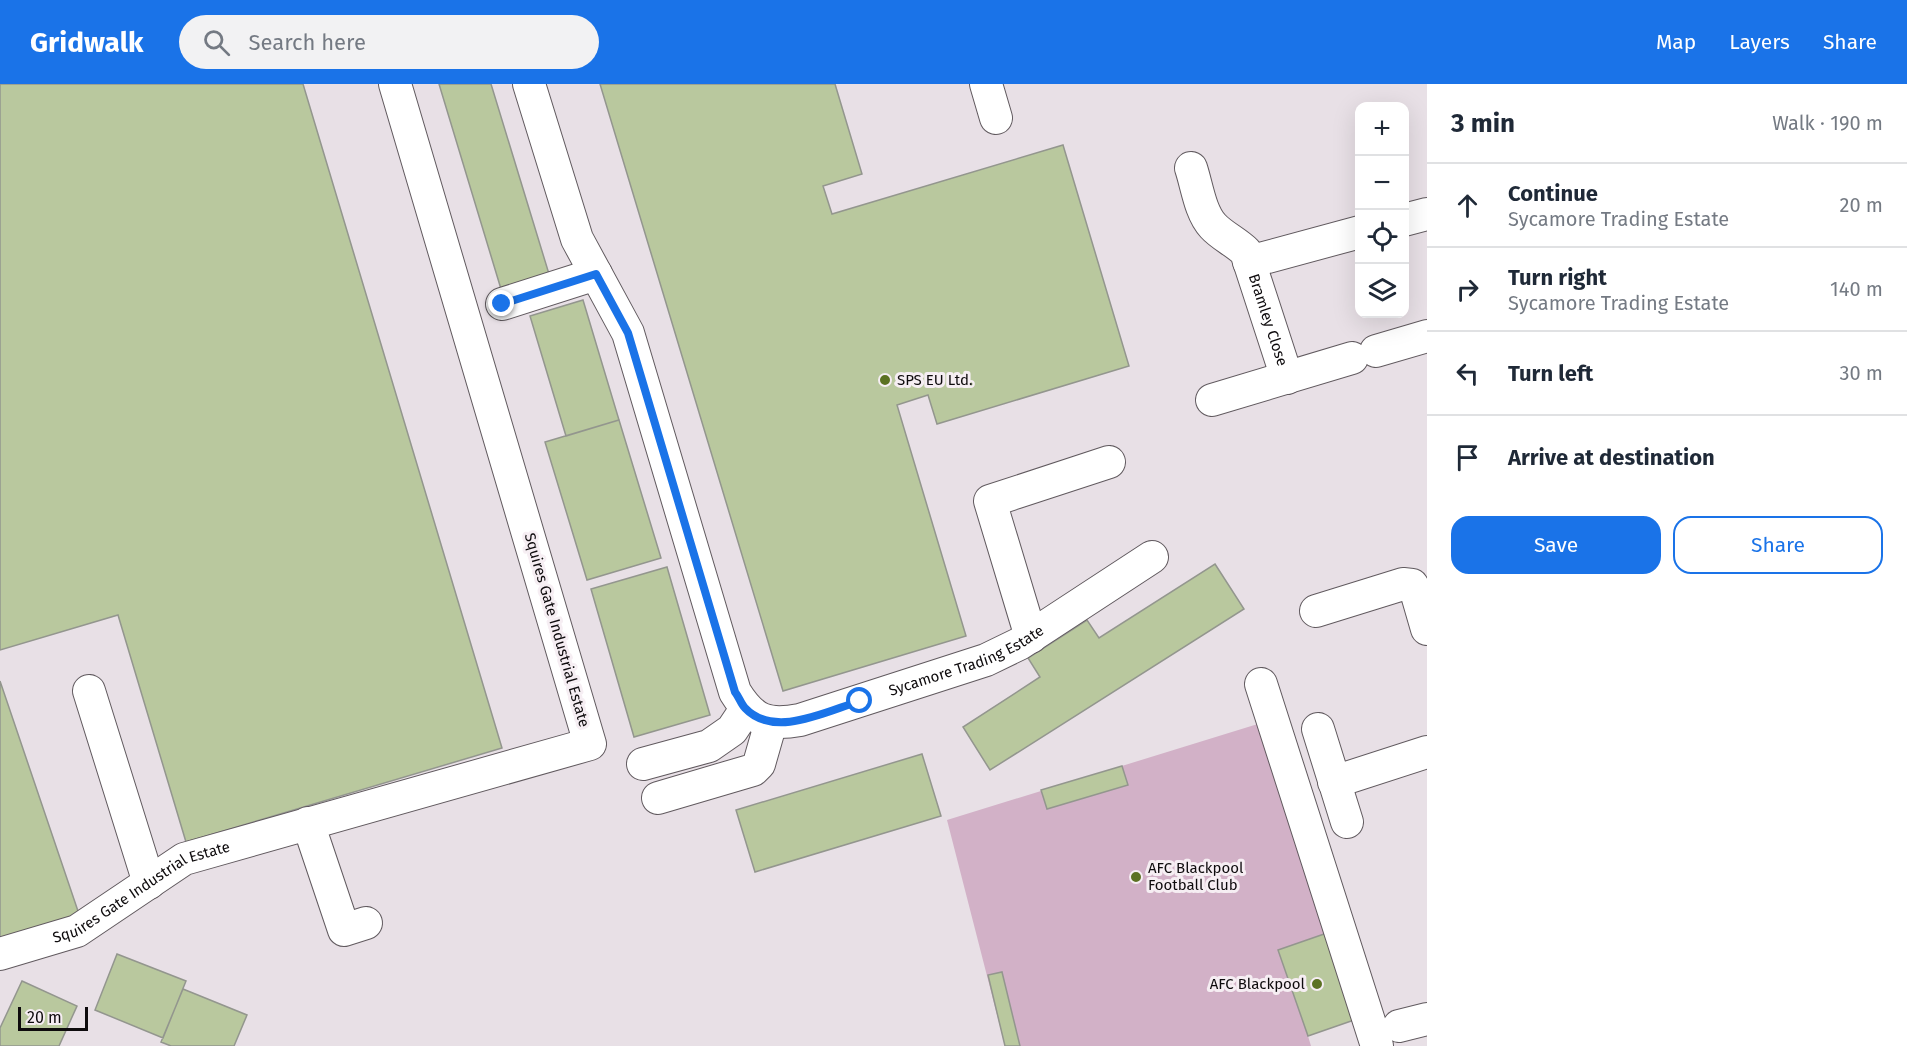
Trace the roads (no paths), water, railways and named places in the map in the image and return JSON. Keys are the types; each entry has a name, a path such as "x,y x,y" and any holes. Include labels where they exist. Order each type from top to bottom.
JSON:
{"street":[{"name":"Squires Gate Industrial Estate","path":"0,954 77,931 184,860 590,744 395,84"},
{"path":"529,84 577,239 628,333 735,692 758,715 759,764 753,770 658,798"},
{"path":"986,84 996,117"},
{"name":"Bramley Close","path":"1191,168 1206,217 1219,232 1239,244 1246,252 1287,378"},
{"path":"1409,219 1427,214"},
{"name":"Bramley Close","path":"1249,262 1355,233"},
{"path":"502,304 596,274"},
{"name":"Bramley Close","path":"1212,400 1427,336"},
{"path":"1031,637 990,501 1109,462"},
{"name":"Sycamore Trading Estate","path":"758,715 781,723 800,720 986,660 1031,637 1152,556"},
{"path":"1316,611 1403,584 1412,585 1416,591 1427,629"},
{"path":"1262,684 1401,1030"},
{"path":"89,691 149,883"},
{"path":"643,764 709,746 758,715"},
{"path":"1318,729 1347,822"},
{"path":"1334,782 1427,752"},
{"path":"308,824 344,930 366,923"}],"place":[{"name":"SPS EU Ltd.","path":"885,380"},
{"name":"AFC Blackpool Football Club","path":"1136,877"},
{"name":"AFC Blackpool","path":"1317,984"}]}
